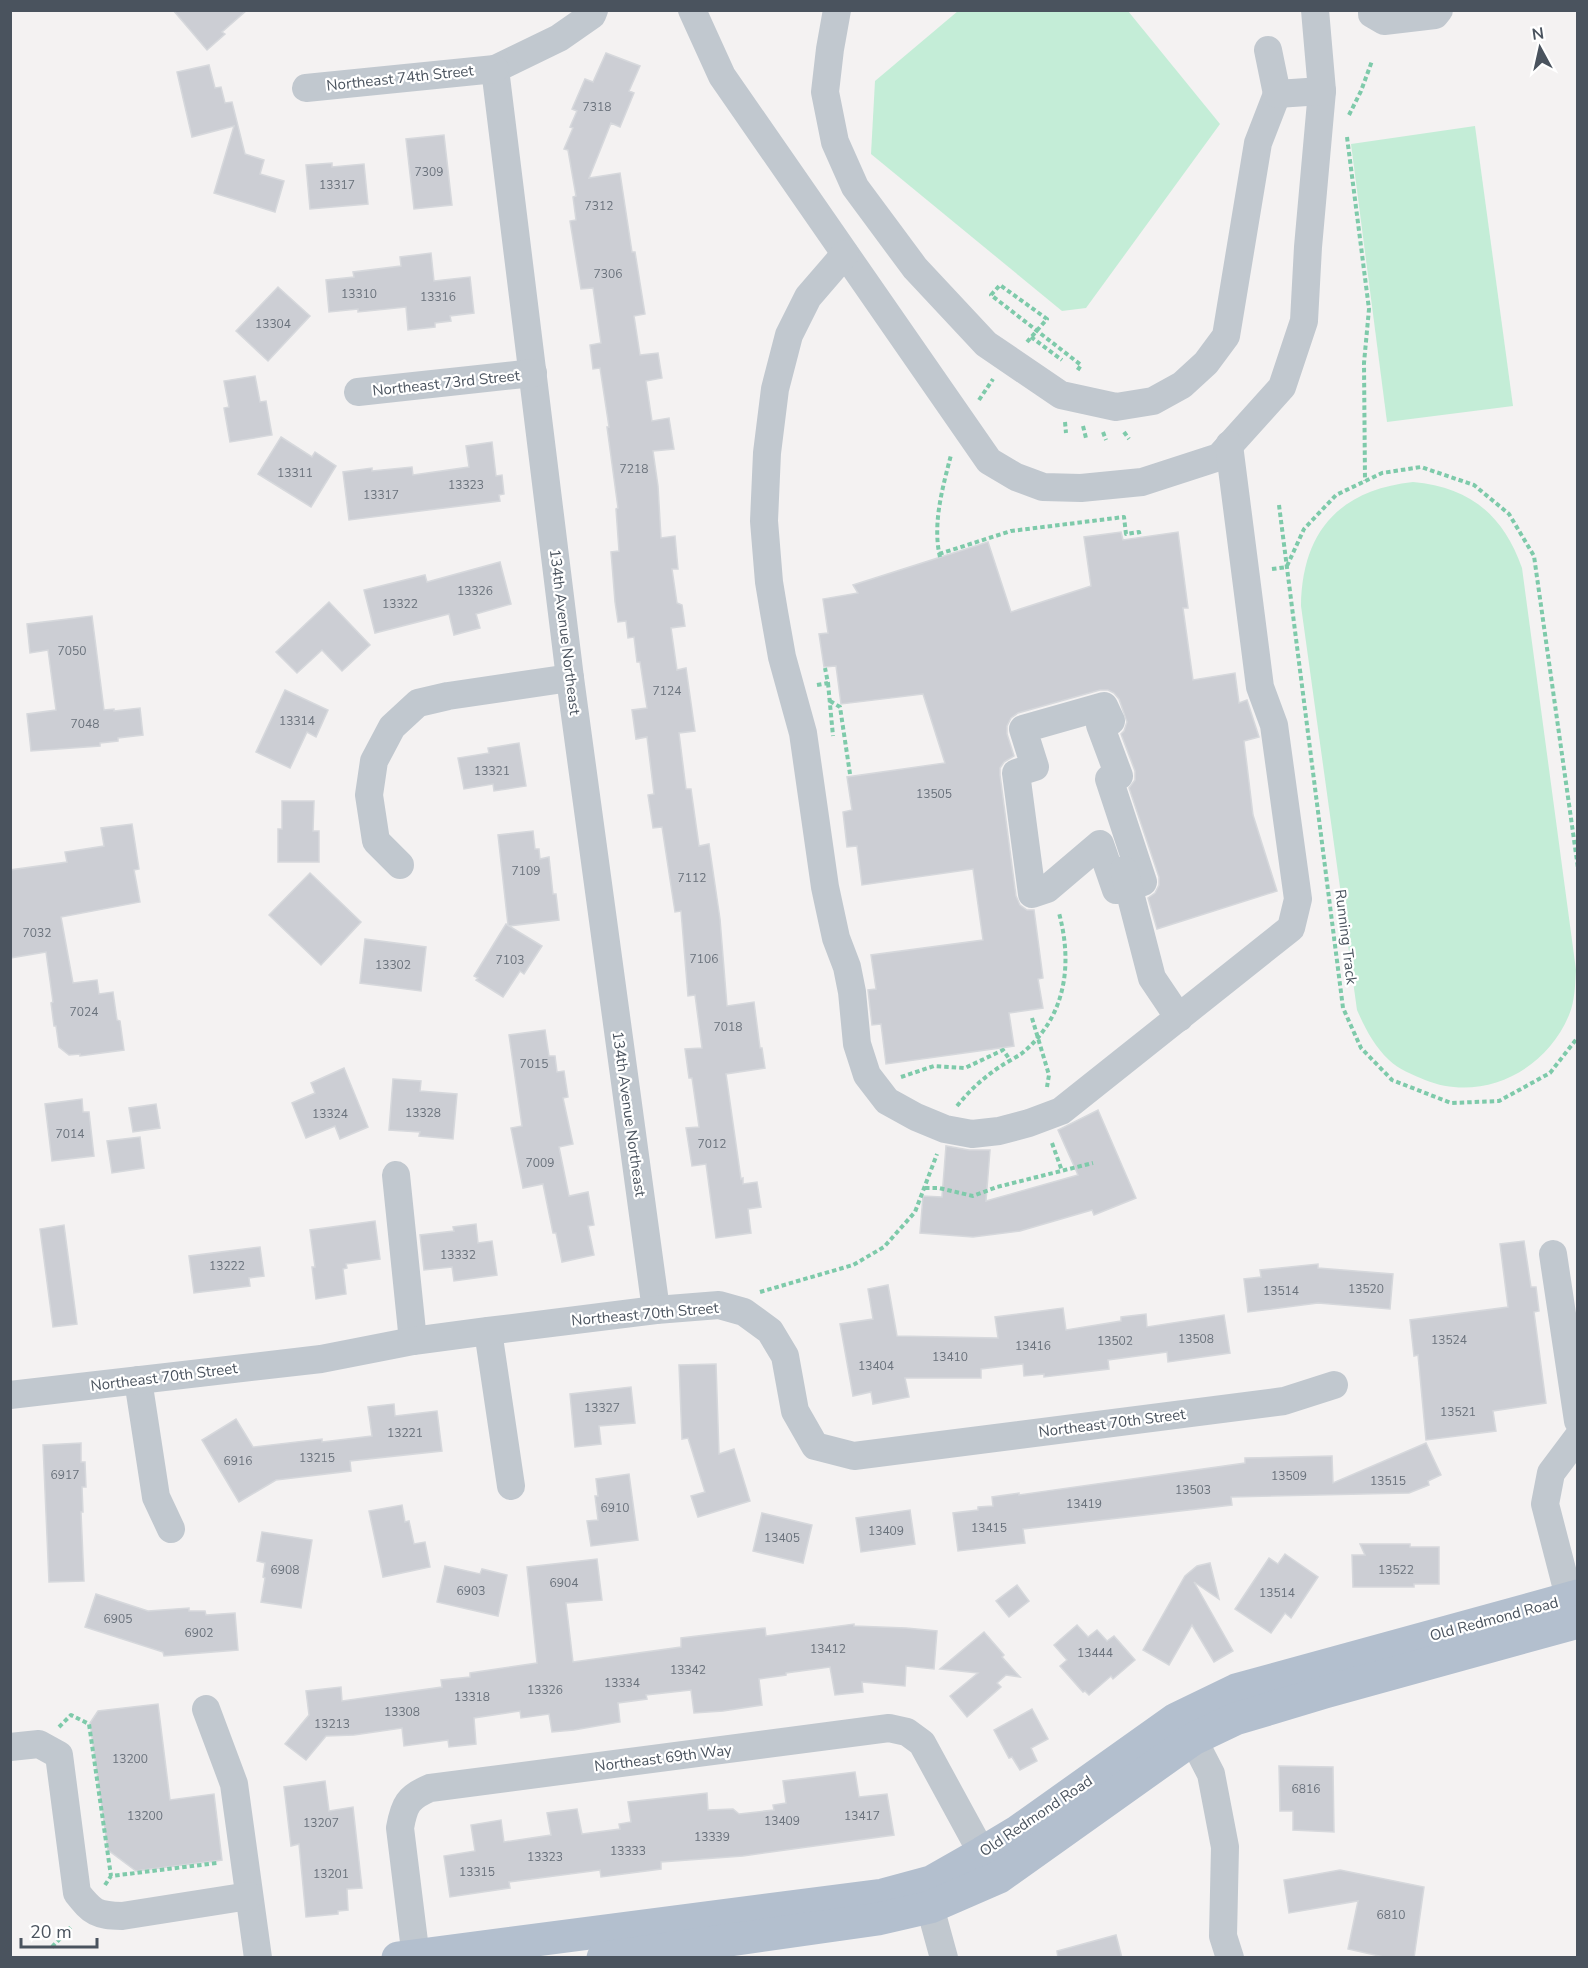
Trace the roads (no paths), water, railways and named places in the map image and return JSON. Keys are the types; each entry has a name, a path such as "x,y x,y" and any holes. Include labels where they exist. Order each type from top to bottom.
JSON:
{"main road":[{"name":"Old Redmond Road","path":"603,1958 878,1919 930,1907 1185,1729 1235,1719 1576,1614"},
{"name":"Old Redmond Road","path":"410,1957 883,1894 990,1865"}],"street":[{"path":"495,69 559,38 592,15 594,10"},
{"path":"692,10 722,76 989,461 1016,477 1042,488 1081,488 1142,482 1219,457 1282,387 1304,321 1322,91 1315,10"},
{"path":"837,10 825,92 835,142 855,187 915,268 986,344 1061,395 1116,407 1153,401 1182,385 1206,363 1226,336 1258,143 1278,94 1268,50"},
{"path":"1372,10 1372,14 1384,21 1435,15 1439,10"},
{"name":"Northeast 74th Street","path":"306,88 495,69"},
{"name":"134th Avenue Northeast","path":"495,69 570,678 656,1310"},
{"path":"1278,94 1322,91"},
{"path":"844,254 808,297 789,335 775,388 767,453 764,521 769,582 782,657 803,733 825,887 836,938 847,967 857,1044 867,1075 887,1101 945,1130 972,1134 999,1131 1061,1111 1291,928 1298,899 1274,725 1260,687 1229,445"},
{"name":"Northeast 73rd Street","path":"358,392 534,373"},
{"path":"400,865 376,841 369,795 374,761 392,727 418,703 448,696 570,678"},
{"path":"1104,706 1111,721 1100,725 1119,776 1109,779 1143,882 1129,886 1116,890 1100,844 1047,889 1032,894 1016,773 1035,767 1023,729 1104,706"},
{"path":"1114,839 1129,886 1152,978 1179,1018"},
{"path":"396,1175 413,1341"},
{"path":"1553,1254 1578,1421"},
{"name":"Northeast 70th Street","path":"10,1395 321,1359 413,1341 656,1310 719,1305 744,1312 770,1331 785,1356 795,1411 815,1446 854,1455 1284,1401 1334,1385"},
{"path":"488,1331 510,1486"},
{"path":"138,1380 156,1497 171,1528"},
{"path":"1576,1614 1545,1504 1551,1473 1578,1437"},
{"path":"206,1709 234,1784 258,1958"},
{"name":"Northeast 69th Way","path":"410,1957 400,1828 403,1809 415,1794 430,1788 889,1728 907,1732 922,1743 990,1865"},
{"path":"1185,1729 1211,1774 1224,1846 1223,1936 1230,1958"},
{"path":"10,1747 39,1744 59,1755 77,1893 88,1907 101,1915 122,1916 249,1896"},
{"path":"930,1907 944,1958"}]}
